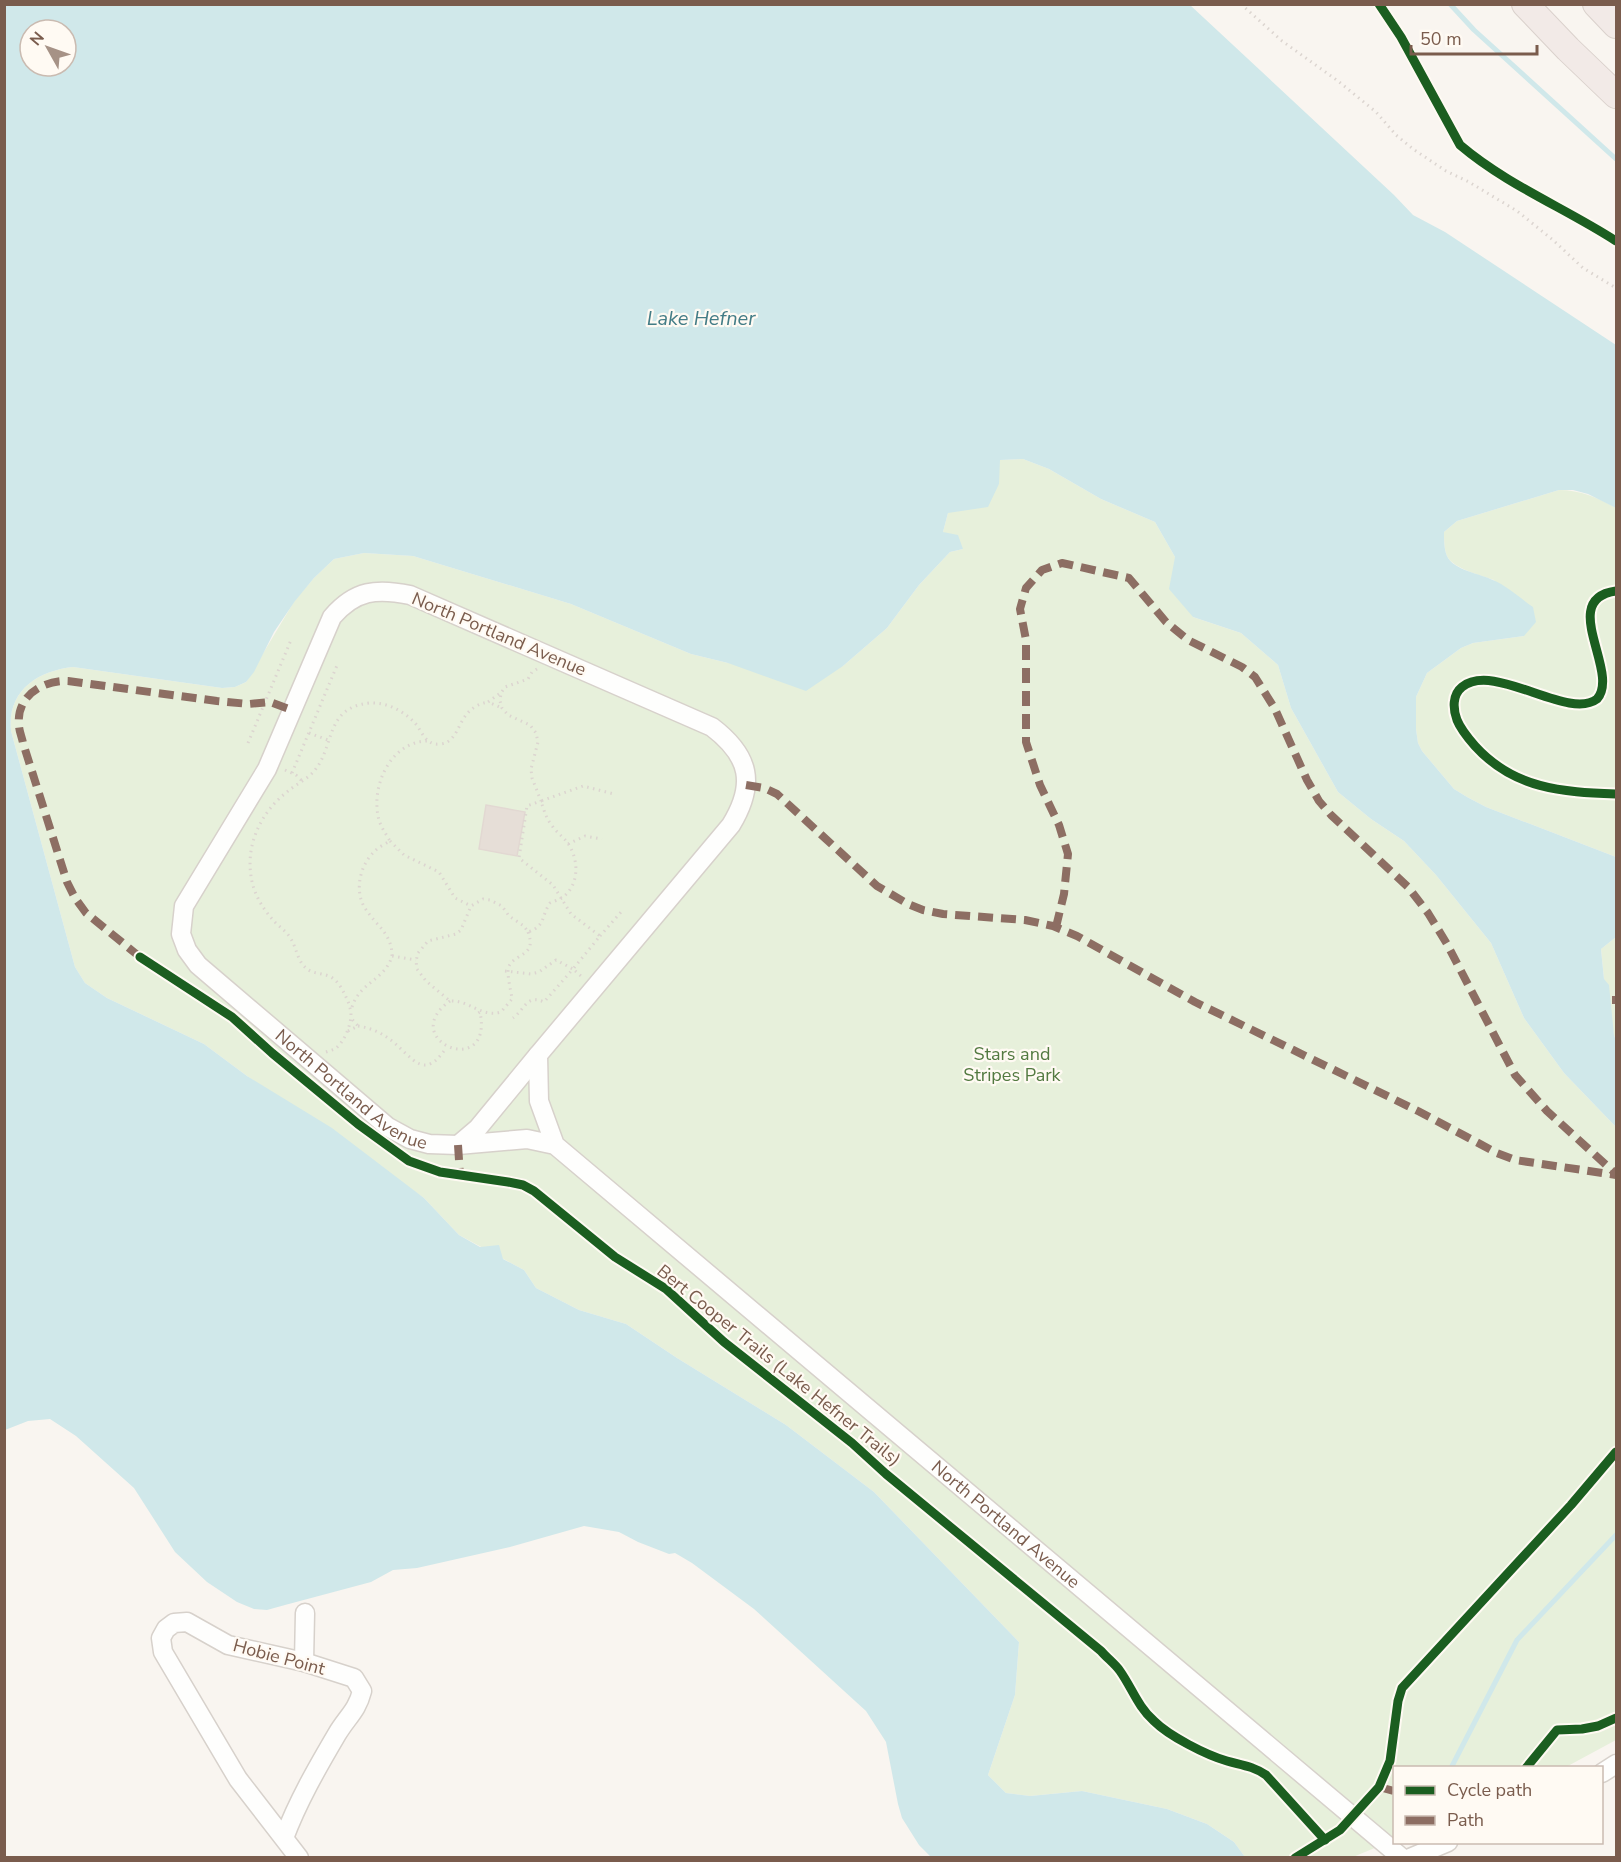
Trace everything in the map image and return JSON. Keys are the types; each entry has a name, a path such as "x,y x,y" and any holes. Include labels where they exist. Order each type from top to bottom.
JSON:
{"highway":[{"path":"1525,4 1617,95"},
{"path":"1596,4 1617,25"}],"street":[{"name":"North Portland Avenue","path":"459,1145 478,1128 594,986 731,825 745,796 746,774 729,740 712,727 410,595 393,591 364,593 342,606 332,617 267,768 184,906 181,934 187,950 198,965 388,1127 410,1139 429,1144 459,1145 527,1139 555,1145 1402,1857"},
{"name":"North Portland Avenue","path":"538,1055 539,1101 555,1145"},
{"path":"304,1662 305,1613"},
{"name":"Hobie Point","path":"284,1838 308,1784 341,1726 358,1704 362,1691 354,1678 304,1662 228,1645 187,1622 174,1623 165,1629 161,1638 163,1652 238,1779 298,1857"},
{"path":"1603,1772 1617,1764"},
{"path":"1410,1857 1443,1844"}],"path":[{"path":"1241,4 1282,41 1361,100 1413,149 1446,171 1517,211 1553,240 1582,268 1617,288"},
{"path":"248,743 291,640"},
{"path":"471,906 455,898 439,872 404,855 390,841 379,819 376,803 378,787 389,762 408,745 416,741 442,744 449,741 469,710 488,702 512,683 528,679 532,672 553,657"},
{"path":"291,773 338,663"},
{"path":"501,693 502,708"},
{"path":"488,702 530,725 536,733 538,742 531,769 532,778 547,818 568,844 575,858 576,873 571,887 562,898 550,903 542,923 536,929 528,932"},
{"path":"351,1009 338,983 331,977 312,973 304,967 297,957 290,937 273,921 260,902 251,878 250,862 253,840 258,827 281,796 314,771 324,757 334,725 346,712 368,704 391,706 415,723 427,741"},
{"path":"416,741 420,734 419,729"},
{"path":"309,733 328,740"},
{"path":"600,936 571,914 553,885 519,858 527,806 583,786 614,794"},
{"path":"568,844 585,836 602,839"},
{"path":"308,1058 336,1048 346,1032 357,994 385,970 392,956 390,939 364,908 360,899 359,887 364,866 369,858 390,841"},
{"path":"450,1001 420,976 416,960 418,953 428,941 456,934 461,930 471,906 483,899 502,906 509,916 524,926 531,939 527,952 514,960 506,971"},
{"path":"513,1018 529,1000 544,1002 622,911"},
{"path":"392,956 416,960"},
{"path":"506,971 531,974 539,972 556,960 573,969 594,986"},
{"path":"479,1013 502,1014 512,999 512,986 506,971"},
{"path":"457,1000 474,1006 479,1013 483,1029 476,1041 458,1050 447,1047 438,1040 434,1024 435,1016 450,1001 457,1000"},
{"path":"351,1018 358,1026 368,1028 392,1041 412,1061 420,1065 430,1065 438,1060 447,1047"},
{"path":"346,1032 358,1026"}],"green space":[{"name":"Stars and Stripes Park","path":"1023,459 1049,469 1101,499 1155,522 1175,557 1193,617 1241,633 1278,665 1291,708 1338,792 1371,819 1404,841 1436,875 1491,943 1524,1018 1564,1073 1616,1127 1616,1740 1568,1766 1393,1766 1393,1840 1353,1857 1245,1857 1234,1842 1207,1824 1167,1809 1082,1791 1030,1796 1006,1793 988,1775 1015,1695 1019,1642 874,1492 786,1425 626,1324 579,1310 536,1288 524,1270 459,1235 424,1198 204,1044 107,998 85,983 75,967 11,731 11,717 19,694 37,678 60,669 73,667 222,688 235,687 246,682 295,600 314,578 334,559 364,553 413,556 571,604 691,654 728,663 843,666 887,628 919,585 950,552 963,549 943,532 948,513 999,484 999,460"},
{"path":"1559,490 1589,495 1616,508 1616,857 1486,807 1467,797 1454,789 1418,743 1416,697 1427,673 1461,648 1473,643 1524,636 1494,580 1468,571 1450,560 1445,550 1444,532 1457,521"},
{"path":"1616,937 1616,1041 1604,979 1601,949"}],"water":[{"name":"Lake Hefner","path":"5,4 1190,5 1413,215 1445,232 1616,345 1616,508 1588,494 1573,490 1559,490 1457,521 1444,532 1445,550 1450,561 1508,589 1533,607 1536,622 1524,636 1473,643 1461,648 1427,673 1416,697 1416,729 1422,751 1454,789 1486,807 1616,857 1616,937 1601,949 1604,979 1609,985 1616,1041 1616,1127 1564,1073 1524,1018 1491,943 1436,875 1404,841 1371,819 1338,792 1291,708 1278,665 1241,633 1193,617 1169,589 1175,557 1155,522 1101,499 1049,469 1023,459 1000,460 999,484 988,507 948,513 943,532 958,535 963,549 950,552 919,585 887,628 843,666 806,691 728,663 691,654 571,604 413,556 364,553 334,559 314,578 274,632 254,672 246,682 235,687 222,688 73,667 48,673 27,686 19,694 11,717 11,731 75,967 85,983 107,998 204,1044 247,1076 332,1128 424,1198 459,1235 480,1247 499,1245 503,1259 524,1270 536,1288 579,1310 626,1324 786,1425 874,1492 1019,1642 1015,1695 988,1775 1006,1793 1030,1796 1082,1791 1167,1809 1207,1824 1234,1842 1245,1857 931,1857 919,1845 902,1818 886,1742 866,1711 754,1609 675,1553 669,1554 619,1532 584,1526 510,1547 417,1568 393,1570 371,1582 267,1610 254,1609 237,1602 207,1582 175,1552 134,1488 76,1436 50,1419 28,1421 5,1430"}],"building":[{"path":"486,805 525,812 517,856 479,849"}],"waterway":[{"path":"1450,4 1474,30 1616,159"},
{"path":"1452,1766 1517,1640 1616,1535"}],"marked path":[{"path":"1056,927 1064,894 1068,854 1059,825 1040,785 1026,742 1026,640 1020,609 1026,588 1042,570 1062,563 1129,578 1166,622 1188,640 1242,667 1255,677 1275,709 1319,801 1408,887 1428,913 1447,944 1515,1075 1547,1111 1616,1174"},
{"path":"140,957 86,913 67,882 19,730 19,715 22,706 27,698 41,687 49,683 68,681 217,701 249,704 270,702 292,710"},
{"path":"746,785 764,788 777,794 877,886 908,904 943,914 1025,920 1053,926 1077,936 1195,1002 1418,1111 1497,1153 1515,1160 1616,1175"},
{"path":"1616,996 1616,1004"},
{"path":"458,1145 460,1175"},
{"path":"1379,1787 1393,1791"}],"cycle path":[{"path":"1379,4 1401,37 1460,145 1497,172 1616,241"},
{"path":"1616,591 1599,597 1592,607 1590,622 1602,672 1602,687 1597,699 1584,704 1568,703 1511,685 1493,681 1476,681 1459,690 1454,707 1457,720 1467,737 1490,760 1506,771 1523,780 1558,789 1616,794"},
{"name":"Bert Cooper Trails (Lake Hefner Trails)","path":"140,957 232,1017 358,1124 409,1161 440,1172 523,1185 534,1191 615,1257 666,1289 724,1342 852,1443 886,1474 1101,1651 1120,1671 1148,1716 1161,1727 1199,1750 1266,1775 1325,1840"},
{"path":"1295,1858 1340,1830 1379,1787 1390,1761 1398,1701 1402,1688 1571,1505 1616,1452"},
{"path":"1528,1766 1557,1730 1598,1726 1616,1718"}]}
